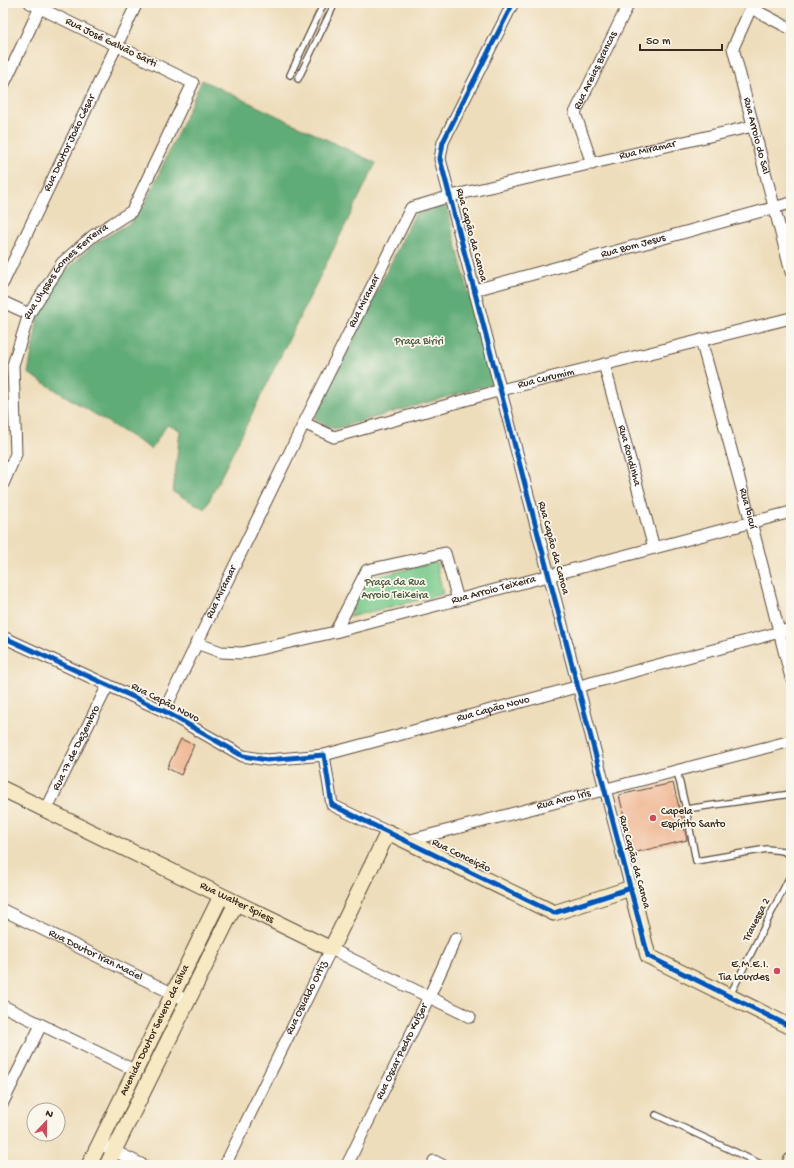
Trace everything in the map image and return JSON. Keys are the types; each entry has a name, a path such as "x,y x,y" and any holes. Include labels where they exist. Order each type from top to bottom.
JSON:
{"street":[{"name":"Rua Doutor João César","path":"3,283 137,3"},
{"name":"Rua Capão da Canoa","path":"513,3 443,142 440,159 451,196 648,956 791,1026"},
{"name":"Rua Areias Brancas","path":"592,164 575,113 629,3"},
{"name":"Rua José Galvão Sarti","path":"37,5 116,46 193,83"},
{"path":"3,86 37,5"},
{"path":"752,5 791,29"},
{"name":"Rua Arroio do Sal","path":"752,5 733,48 791,272"},
{"name":"Rua Ulysses Gomes Ferreira","path":"3,484 16,454 13,365 29,314 62,263 94,235 132,211 193,83"},
{"name":"Rua Miramar","path":"164,711 304,423 411,208 451,196 753,126"},
{"name":"Rua Bom Jesus","path":"475,290 791,203"},
{"path":"3,302 29,314"},
{"name":"Rua Curumim","path":"304,423 334,437 501,390 791,318"},
{"name":"Rua Ibicuí","path":"701,340 751,522 791,678"},
{"name":"Rua Rondinha","path":"604,364 654,548"},
{"name":"Rua Arroio Teixeira","path":"196,643 221,652 242,653 335,632 791,512"},
{"path":"335,632 367,570 445,553 458,600"},
{"name":"Rua Capão Novo","path":"3,637 164,711 243,756 267,760 324,755 791,629"},
{"name":"Rua 17 de Dezembro","path":"46,810 108,685"},
{"name":"Rua Arco Íris","path":"407,841 791,741"},
{"name":"Rua Conceição","path":"324,755 332,805 554,913 631,888"},
{"name":"Rua Walter Spiess","path":"3,790 470,1017"},
{"name":"Rua Osvaldo Ortiz","path":"225,1165 388,832"},
{"name":"Avenida Doutor Severo da Silva","path":"89,1165 221,896"},
{"name":"Avenida Doutor Severo da Silva","path":"107,1165 236,903"},
{"name":"Rua Doutor Iran Maciel","path":"3,910 188,1001"},
{"name":"Rua Oscar Pedro Kulzer","path":"347,1165 456,938"},
{"path":"3,1006 136,1071"},
{"path":"3,1102 41,1025"},
{"path":"100,1144 142,1165"},
{"path":"789,1165 791,1161"}],"lane":[{"path":"290,75 324,3"},
{"path":"298,79 334,3"},
{"path":"677,771 696,860 767,849 783,852 791,856"},
{"path":"686,809 791,794"},
{"name":"Travessa 2","path":"729,996 791,874"},
{"path":"656,1115 763,1165"}],"green space":[{"path":"202,80 376,163 205,509 173,492 180,430 167,425 151,449 28,373 38,317 59,277 94,244 130,223 145,204"},
{"name":"Praça Biriri","path":"446,205 492,384 334,429 314,419 415,214"},
{"name":"Praça da Rua Arroio Teixeira","path":"436,562 443,594 349,617 367,579"}],"building":[{"path":"181,739 194,745 181,775 167,768"},
{"name":"Capela Espírito Santo","path":"673,783 687,840 633,853 619,795"}],"cycle path":[{"path":"513,3 443,142 440,159 648,956 791,1027"},
{"path":"3,637 164,711 243,756 267,760 324,755 332,805 554,913 631,888"}],"place":[{"name":"Capela Espírito Santo","path":"653,818"},
{"name":"E.M.E.I. Tia Lourdes","path":"777,971"}]}
